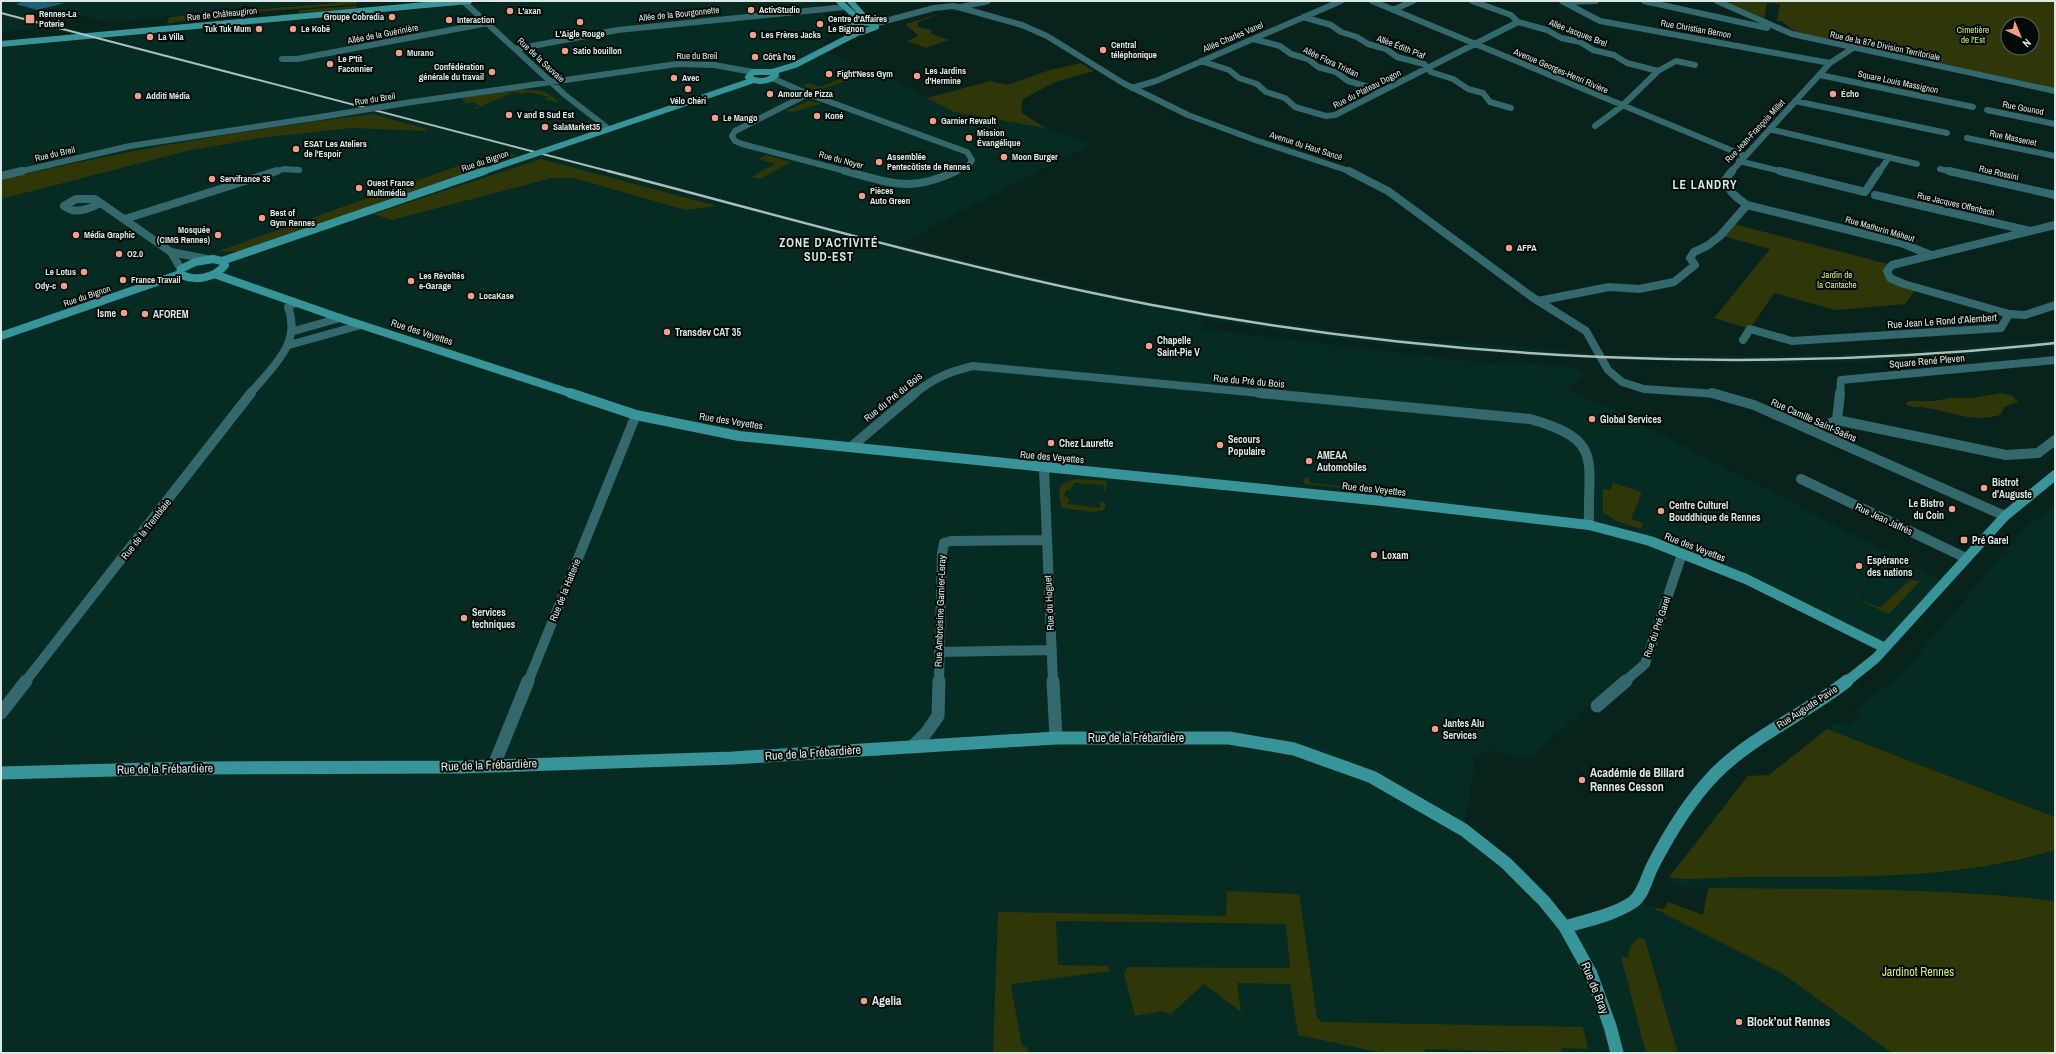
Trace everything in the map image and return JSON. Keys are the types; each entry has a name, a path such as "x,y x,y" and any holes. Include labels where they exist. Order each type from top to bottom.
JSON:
{"street":[{"name":"Rue de la Sauvaie","path":"463,1 549,80 609,129"},
{"name":"Rue de Châteaugiron","path":"1,44 469,1"},
{"path":"839,1 853,14 854,22 873,25"},
{"path":"850,1 873,25"},
{"name":"Avenue du Haut Sancé","path":"939,1 1022,25 1047,36 1132,88 1171,107 1214,126 1347,170 1374,183 1388,191 1538,301 1592,337 1608,371"},
{"path":"847,29 859,32 873,25 957,6 988,1"},
{"name":"Allée Charles Vanel","path":"1132,88 1156,81 1341,1"},
{"name":"Avenue Georges-Henri Rivière","path":"1372,1 1742,158 1865,192 1889,157"},
{"path":"1393,10 1413,1"},
{"name":"Allée Jacques Brel","path":"1472,1 1492,10 1510,14 1517,19 1518,22 1547,30 1561,38 1580,42 1593,50 1614,55 1627,63 1658,71"},
{"path":"1563,1 1596,1"},
{"name":"Rue Christian Bernon","path":"1563,1 1600,21 1830,63"},
{"path":"1644,1 1747,25 1766,28 1774,27"},
{"name":"Rue de la 87e Division Territoriale","path":"1717,1 1792,34 2055,91"},
{"name":"Allée de la Bourgonnette","path":"516,49 618,30 845,7"},
{"name":"Allée Édith Piaf","path":"1303,17 1331,24 1341,32 1357,36 1368,44 1386,49 1397,57 1424,64 1431,72 1453,79 1468,89 1483,93 1490,102 1511,108"},
{"name":"Rue du Bignon","path":"827,49 847,29 847,26 854,22"},
{"name":"Rue du Plateau Dogon","path":"1201,61 1229,70 1240,78 1257,84 1266,92 1285,98 1295,108 1326,116 1335,116 1518,22"},
{"name":"Allée de la Guérinière","path":"282,59 297,59 488,23"},
{"name":"Rue du Bignon","path":"222,261 772,75 795,65 859,32"},
{"name":"Allée Flora Tristan","path":"1252,39 1280,46 1290,54 1308,59 1318,67 1336,72 1348,82 1382,91"},
{"name":"Rue Jean-François Millet","path":"1747,205 1733,194 1727,187 1725,180 1742,158 1830,63 1853,48"},
{"path":"1595,126 1622,106 1658,71 1676,61 1695,65"},
{"name":"Rue du Breil","path":"1,176 130,146 549,80 658,66 711,63 753,72"},
{"path":"753,72 748,77 754,80"},
{"name":"Rue du Bignon","path":"753,72 772,75"},
{"name":"Rue du Noyer","path":"772,75 808,94 967,152 972,160 968,165 933,182 916,185 898,185 742,144 735,141 732,136 735,131 808,94"},
{"name":"Square Louis Massignon","path":"1820,75 1973,107"},
{"path":"1795,101 1947,133"},
{"name":"Rue Gounod","path":"1987,110 2055,124"},
{"path":"1769,129 1917,164"},
{"name":"Rue Massenet","path":"1967,138 2055,156"},
{"path":"125,219 284,169 299,170"},
{"name":"Rue Rossini","path":"1940,169 2055,195"},
{"name":"Rue Jacques Offenbach","path":"1876,195 2032,231"},
{"path":"100,203 171,252 222,261 224,263 223,268 214,274 194,278 180,272 171,252"},
{"path":"1538,301 1609,287 1639,289 1674,282 1695,265 1690,258 1693,252 1698,248 1709,245 1747,205"},
{"name":"Rue Mathurin Méheut","path":"1747,205 1901,243 1931,255"},
{"path":"1931,255 2055,225"},
{"name":"Rue Jean Le Rond d'Alembert","path":"1744,340 1750,329 1792,341 2001,328 2009,314 1904,284 1890,278 1887,271 1892,265 1931,255"},
{"name":"Rue du Bignon","path":"1,336 180,272 189,264 208,259"},
{"name":"Rue des Veyettes","path":"214,274 340,318 636,415 739,436 851,446 1044,468 1389,502 1589,525 1650,541 1746,578 1886,648"},
{"path":"296,303 288,307 292,316 294,331 340,318"},
{"path":"2009,314 2025,315 2055,306"},
{"path":"289,345 361,325"},
{"name":"Rue de la Tremblaie","path":"1,712 289,345 294,331"},
{"name":"Square René Pleven","path":"1837,420 1841,380 2055,360"},
{"name":"Rue du Pré du Bois","path":"851,446 930,381 949,372 973,366 1530,419 1557,428 1576,440 1587,452 1589,525"},
{"name":"Rue Camille Saint-Saëns","path":"1608,371 1617,379 1638,386 1662,390 1705,392 1724,396 1766,410 2005,516"},
{"name":"Rue de la Hatterie","path":"494,765 636,415"},
{"path":"1814,431 1837,420 2006,455 2038,453 2055,440"},
{"name":"Rue du Hoguet","path":"1044,468 1056,738"},
{"name":"Rue Auguste Pavie","path":"1565,928 1622,908 1634,901 1639,896 1652,866 1676,824 1713,776 1736,754 1838,688 1876,658 2005,516 2055,475"},
{"name":"Rue Jean Jaffrès","path":"1801,480 1966,558"},
{"name":"Rue Ambroisine Garnier-Leray","path":"912,747 926,733 938,716 942,553 944,543 951,541 1046,540"},
{"name":"Rue du Pré Garel","path":"1597,706 1645,664 1682,554"},
{"path":"939,652 1052,650"},
{"name":"Rue de la Frébardière","path":"1,773 190,768 461,767 733,758 1056,738 1229,738 1294,749 1372,777 1464,830 1506,863 1526,882 1565,928"},
{"name":"Rue de Bray","path":"1565,928 1591,974 1610,1026 1617,1053"}],"shaded area":[{"path":"1,1 352,1 107,22 77,15 49,19 32,12 21,15 82,32 72,34 48,28 1,32"},
{"path":"512,1 816,1 833,29 820,50 888,78 954,112 1045,128 1091,144 900,244 984,265 1149,302 1210,313 1371,335 1587,352 1589,359 1409,347 1294,333 1205,319 1200,329 1505,365 1505,362 1576,367 1583,376 1566,390 1612,409 1945,582 1885,648 1682,554 1645,664 1591,703 1533,756 1523,758 1498,751 1487,751 1480,755 1475,760 1464,830 1565,927 1634,901 1651,907 1783,974 1892,1053 1,1053 1,48"},
{"path":"2055,339 2055,347 1923,359 1854,362 1773,364 1617,360 1614,354 1769,356 1849,354 1915,351"},
{"path":"2055,505 2055,817 1827,729 1832,725 1843,722 1850,725 1860,715 1853,710 1901,675 2024,529"},
{"path":"2055,850 2055,901 2002,895 1897,890 1674,887 1671,878 1940,873 2020,861"}],"green space":[{"path":"337,1 356,2 357,4 208,16 167,24 169,17 336,3"},
{"name":"Cimetière de l'Est","path":"1744,1 2055,1 2055,88 1796,32 1781,21 1777,21 1780,4 1767,3 1764,18 1729,3"},
{"path":"356,6 357,8 299,13 299,10"},
{"path":"946,12 918,22 918,27 932,30 930,33 949,40 926,48 907,41 918,35 905,24"},
{"path":"1081,63 1094,71 1055,82 1023,99 1021,112 1045,128 954,112 927,98 990,81 1007,85 1050,70"},
{"path":"866,70 871,72 817,91 802,86 809,83 819,87"},
{"path":"520,89 544,91 560,103 544,99 549,97 528,92 522,94 514,92 475,109 473,108 480,106 473,102 466,104 461,98"},
{"path":"808,101 822,103 794,112 785,111"},
{"path":"372,114 427,129 426,131 352,128 260,138 187,151 1,199 1,180 47,169 185,142"},
{"path":"497,152 518,155 239,251 216,252"},
{"path":"766,155 791,162 760,179 751,177 775,164 759,159"},
{"path":"541,159 717,206 685,210 574,178 552,178 392,220 373,214"},
{"name":"Jardin de la Cantache","path":"1730,223 1892,265 1890,278 1917,288 1905,304 1835,310 1774,293 1750,329 1714,318 1770,249 1719,235"},
{"path":"2001,393 2013,396 2018,402 2005,407 2000,415 1989,417 1980,418 1962,416 1906,404 1908,401 1935,401 1949,398 1972,398"},
{"path":"1309,477 1310,483 1367,489 1368,483 1372,485 1372,491 1304,484 1303,479"},
{"path":"1075,479 1107,481 1105,491 1103,491 1104,485 1074,483 1071,489 1066,491 1064,495 1069,499 1068,504 1099,508 1101,501 1106,504 1104,510 1093,512 1062,508 1059,493 1061,486"},
{"path":"1613,483 1642,492 1631,519 1643,523 1641,529 1616,521 1603,512 1603,489 1610,490"},
{"path":"1908,581 1920,581 1889,614 1847,594 1878,607 1882,606"},
{"path":"1827,729 2055,817 2055,850 2017,860 1978,867 1900,875 1693,879 1669,877 1748,776 1769,775"},
{"name":"Jardinot Rennes","path":"1708,888 1925,891 2012,896 2055,901 2055,1053 1892,1053 1783,974 1651,907 1664,909 1668,902 1703,915"},
{"path":"1227,891 1299,894 1317,1017 1322,1022 1583,1027 1588,1049 1561,1048 1562,1053 1425,1049 1425,1053 1383,1053 1298,1035 1290,984 1237,983 1241,1012 1204,984 1170,1015 1163,1011 1135,1016 1124,974 1127,967 1290,968 1286,924 1056,921 1058,965 1107,966 1110,971 1012,984 1011,986 1022,1045 1028,1048 1027,1053 993,1053 998,913 1226,916"},
{"path":"1639,937 1645,940 1678,1053 1646,1053 1621,957 1628,957 1630,947"}],"water":[{"path":"24,1 65,3 37,10 16,4"}],"railway":[{"path":"1,13 612,172"},
{"path":"608,171 947,260 1015,276 1152,305 1264,324 1376,339 1489,350 1602,357 1716,360 1829,358 1942,353 2055,343"}],"place":[{"name":"ActivStudio","path":"751,10"},
{"name":"L'axan","path":"510,11"},
{"name":"Groupe Cobredia","path":"392,17"},
{"name":"Rennes-La Poterie","path":"30,19"},
{"name":"Interaction","path":"449,20"},
{"name":"L'Aigle Rouge","path":"580,22"},
{"name":"Centre d'Affaires Le Bignon","path":"820,24"},
{"name":"Tuk Tuk Mum","path":"259,29"},
{"name":"Le Kobë","path":"293,29"},
{"name":"Les Frères Jacks","path":"753,35"},
{"name":"La Villa","path":"150,37"},
{"name":"Central téléphonique","path":"1103,50"},
{"name":"Satio bouillon","path":"565,51"},
{"name":"Murano","path":"399,53"},
{"name":"Côt'à l'os","path":"755,57"},
{"name":"Le P'tit Faconnier","path":"330,64"},
{"name":"Confédération générale du travail","path":"492,72"},
{"name":"Fight'Ness Gym","path":"829,74"},
{"name":"Les Jardins d'Hermine","path":"917,76"},
{"name":"Avec","path":"674,78"},
{"name":"Vélo Chéri","path":"688,89"},
{"name":"Amour de Pizza","path":"770,94"},
{"name":"Écho","path":"1833,94"},
{"name":"Additi Média","path":"138,96"},
{"name":"V and B Sud Est","path":"509,115"},
{"name":"Koné","path":"817,116"},
{"name":"Le Mango","path":"715,118"},
{"name":"Garnier Revault","path":"933,121"},
{"name":"SalaMarket35","path":"545,127"},
{"name":"Mission Évangélique","path":"969,138"},
{"name":"ESAT Les Ateliers de l'Espoir","path":"296,149"},
{"name":"Moon Burger","path":"1004,157"},
{"name":"Assemblée Pentecôtiste de Rennes","path":"879,162"},
{"name":"Servifrance 35","path":"212,179"},
{"name":"Ouest France Multimédia","path":"359,188"},
{"name":"Pièces Auto Green","path":"862,196"},
{"name":"Best of Gym Rennes","path":"262,218"},
{"name":"Média Graphic","path":"76,235"},
{"name":"Mosquée (CIMG Rennes)","path":"218,235"},
{"name":"AFPA","path":"1509,248"},
{"name":"O2.0","path":"119,254"},
{"name":"Le Lotus","path":"84,272"},
{"name":"France Travail","path":"123,280"},
{"name":"Les Révoltés e-Garage","path":"411,281"},
{"name":"Ody-c","path":"64,286"},
{"name":"LocaKase","path":"471,296"},
{"name":"Isme","path":"124,313"},
{"name":"AFOREM","path":"145,314"},
{"name":"Transdev CAT 35","path":"667,332"},
{"name":"Chapelle Saint-Pie V","path":"1149,346"},
{"name":"Global Services","path":"1592,419"},
{"name":"Chez Laurette","path":"1051,443"},
{"name":"Secours Populaire","path":"1220,445"},
{"name":"AMEAA Automobiles","path":"1309,461"},
{"name":"Bistrot d'Auguste","path":"1984,488"},
{"name":"Le Bistro du Coin","path":"1952,509"},
{"name":"Centre Culturel Bouddhique de Rennes","path":"1661,511"},
{"name":"Pré Garel","path":"1964,540"},
{"name":"Loxam","path":"1374,555"},
{"name":"Espérance des nations","path":"1859,566"},
{"name":"Services techniques","path":"464,618"},
{"name":"Jantes Alu Services","path":"1435,729"},
{"name":"Académie de Billard Rennes Cesson","path":"1582,780"},
{"name":"Agelia","path":"864,1001"},
{"name":"Block’out Rennes","path":"1739,1022"}],"district":[{"name":"LE LANDRY","path":"1705,185"},
{"name":"ZONE D'ACTIVITÉ SUD-EST","path":"829,250"}]}
